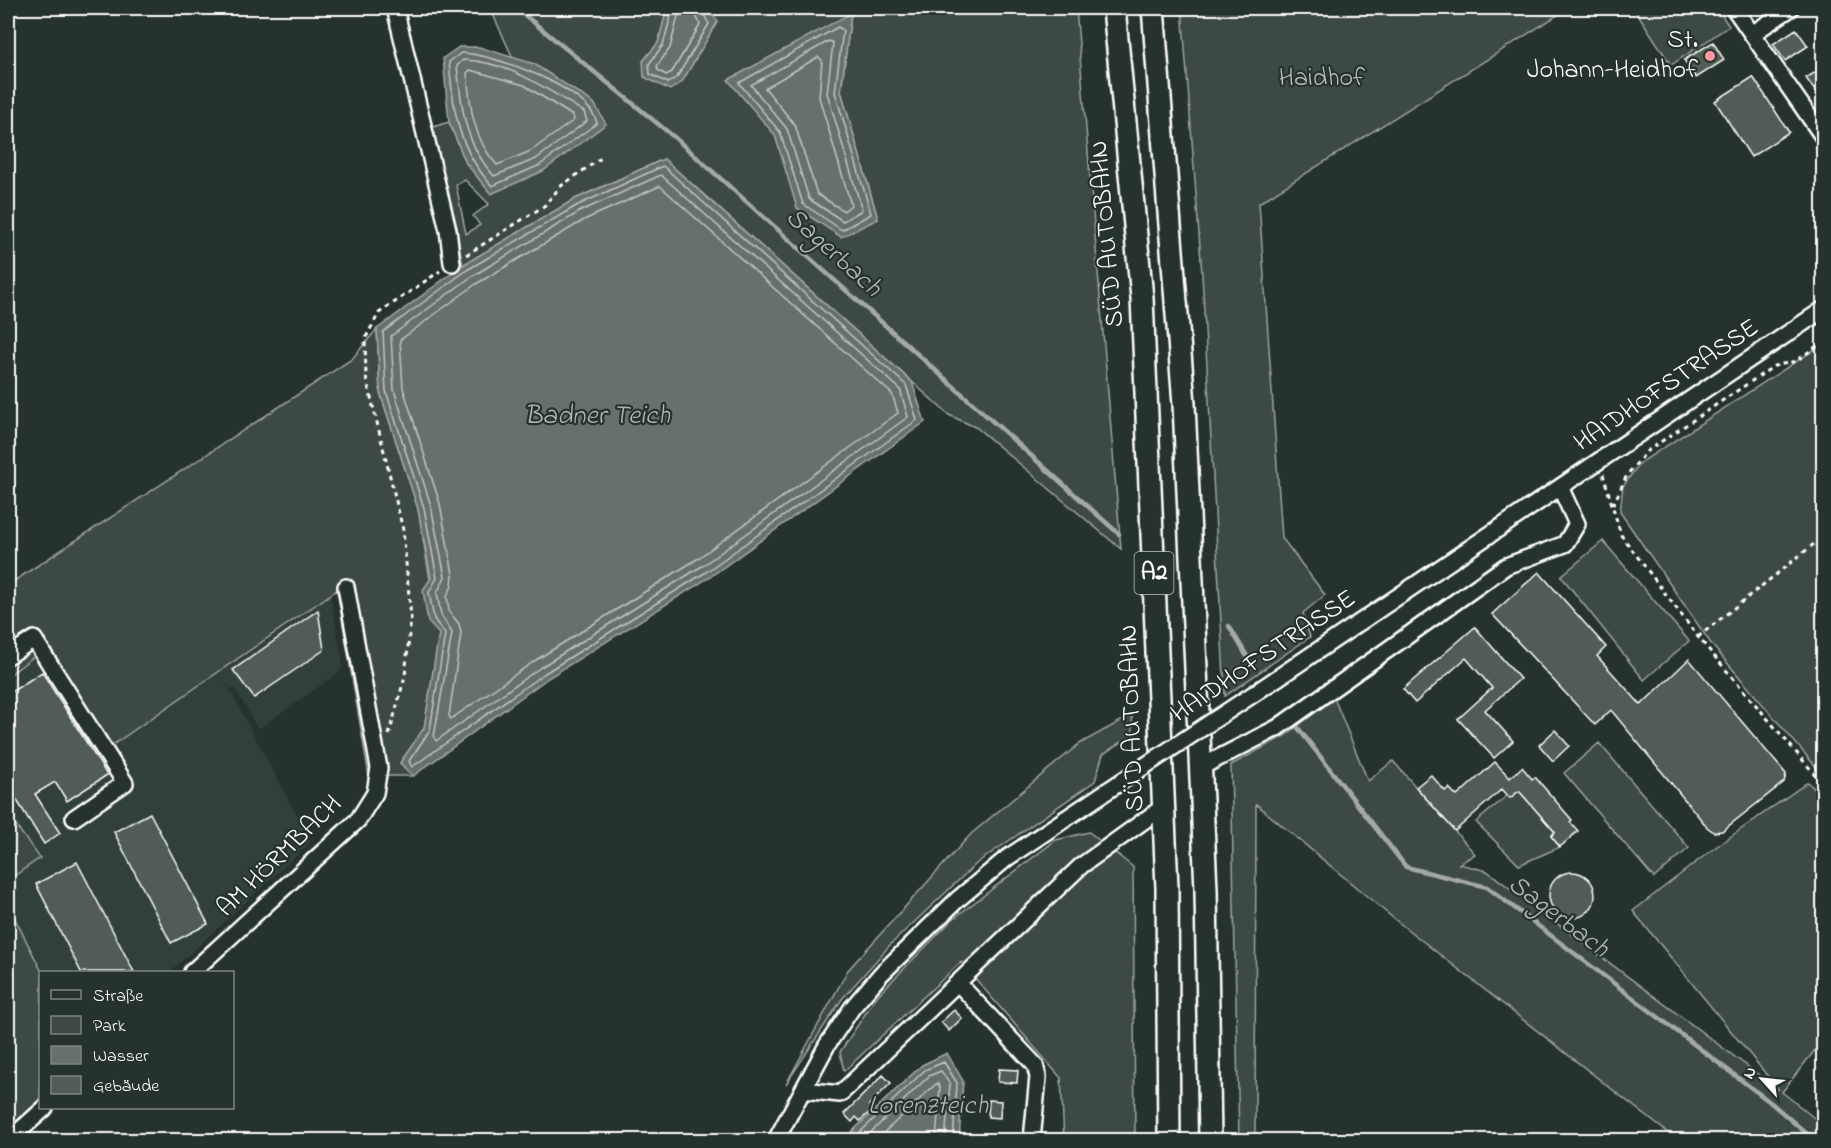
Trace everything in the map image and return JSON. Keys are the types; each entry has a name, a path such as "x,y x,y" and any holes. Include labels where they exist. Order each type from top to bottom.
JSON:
{"highway":[{"name":"SÜD AUTOBAHN","path":"1114,8 1142,298 1163,807 1169,1140"},
{"name":"A2","path":"1153,8 1184,404 1201,767 1210,1140"}],"street":[{"path":"395,8 448,230 452,263"},
{"path":"1734,8 1824,138"},
{"path":"1752,34 1791,8"},
{"name":"HAIDHOFSTRASSE","path":"776,1140 852,1008 904,951 957,900 1007,858 1824,309"},
{"path":"1201,767 1277,728 1506,566 1565,544 1577,524 1560,487"},
{"name":"AM HÖRMBACH","path":"193,971 358,820 375,793 379,768 346,587"},
{"path":"8,656 34,639 125,783 74,818"},
{"path":"803,1090 840,1094 1081,866 1163,807"},
{"path":"958,984 1035,1065 1038,1077 1032,1140"},
{"path":"9,1140 43,1109"}],"path":[{"path":"379,768 405,676 411,618 403,530 366,377 365,339 379,313 452,263 544,206 561,186 604,156"},
{"path":"1612,505 1627,475 1647,451 1774,366 1796,361 1824,341"},
{"path":"1596,462 1605,478 1621,536 1698,637 1824,785"},
{"path":"1698,637 1824,537"}],"shaded area":[{"path":"330,595 343,665 338,673 258,729 236,690 230,688 225,681 311,842 171,971 41,971 8,905 8,880 39,857 8,815 8,676 45,647 112,745"}],"green space":[{"path":"490,8 668,8 658,43 643,61 718,21 704,8 1076,8 1121,549 977,428 949,415 664,159 575,199 463,265 433,127 449,122 466,163 534,64 513,58","holes":["851,14 841,91 878,219 798,208 775,135 729,80","465,180 489,204 473,216 480,225 466,234 456,185"]},
{"name":"Haidhof","path":"1182,8 1569,8 1259,203 1282,538 1325,595 1303,613 1310,637 1225,696 1202,274"},
{"path":"1634,8 1717,8 1729,26 1671,65"},
{"path":"377,329 380,392 418,509 439,634 424,729 400,763 413,776 369,776 337,590 111,746 45,648 8,676 8,585 352,359"},
{"path":"1823,344 1823,775 1712,645 1620,512 1623,486 1640,463"},
{"path":"1603,541 1689,641 1644,680 1561,576"},
{"path":"1334,698 1368,781 1393,761 1475,854 1459,864 1487,871 1779,1090 1633,911 1713,849 1808,782 1823,798 1823,1040 1782,1092 1823,1125 1823,1140 1677,1140 1393,918 1256,804 1255,1140 1239,1140 1231,765 1286,735"},
{"path":"1132,715 1133,735 1103,754 1095,781 977,863 890,945 842,999 786,1084 848,970 971,834 1079,744"},
{"path":"1599,743 1689,848 1654,878 1564,773"},
{"path":"1519,791 1555,832 1551,836 1560,847 1519,865 1476,822 1508,795 1511,798"},
{"path":"8,815 40,858 8,880"},
{"path":"1089,832 1133,867 1135,1140 1064,1140 1061,1078 961,962 844,1071 840,1052 877,996 953,919 1056,840"},
{"path":"8,905 41,971 39,971 39,1101 8,1129"}],"water":[{"path":"667,8 704,8 718,21 682,82 670,90 644,77 643,61 658,43"},
{"path":"851,13 841,91 878,219 841,237 797,208 775,135 728,80"},
{"path":"459,47 479,47 534,64 594,103 606,124 543,171 491,194 466,163 449,122 443,58"},
{"name":"Badner Teich","path":"664,159 912,382 925,422 710,577 548,678 413,776 400,763 424,728 439,634 428,622 423,590 431,578 418,509 380,392 377,329 463,265 575,199"},
{"name":"Lorenzteich","path":"947,1053 963,1081 959,1140 843,1140 922,1065"}],"building":[{"path":"1796,29 1808,46 1785,61 1773,44"},
{"path":"1713,42 1724,60 1696,78 1684,60"},
{"path":"1824,67 1824,104 1806,78"},
{"path":"1753,77 1789,132 1751,157 1715,101"},
{"path":"1539,572 1606,647 1597,656 1641,705 1689,659 1786,774 1784,782 1722,831 1714,832 1708,828 1611,710 1595,725 1492,614"},
{"path":"318,610 324,650 254,698 233,670"},
{"path":"1475,627 1520,679 1485,710 1513,741 1494,758 1458,719 1492,688 1466,658 1415,703 1403,689"},
{"path":"42,672 107,775 67,801 55,782 35,794 60,833 44,844 8,786 8,694"},
{"path":"1555,730 1569,746 1553,761 1539,745"},
{"path":"1495,762 1510,778 1522,767 1532,779 1535,777 1572,820 1570,822 1578,831 1560,847 1551,836 1555,832 1519,791 1510,798 1502,789 1455,831 1416,787 1431,775 1445,791 1449,788 1457,796"},
{"path":"150,813 208,924 171,943 114,832"},
{"path":"77,862 133,971 80,971 36,884"},
{"path":"1572,872 1588,879 1595,895 1588,911 1572,918 1556,911 1549,895 1556,879"},
{"path":"954,1010 962,1018 949,1031 941,1022"},
{"path":"999,1069 1018,1070 1017,1083 998,1082"},
{"path":"883,1075 891,1083 869,1105 873,1109 860,1121 856,1117 852,1122 844,1114"},
{"path":"989,1100 1001,1101 1000,1118 988,1117"}],"waterway":[{"name":"Sagerbach","path":"516,8 674,137 1119,534"},
{"name":"Sagerbach","path":"1229,626 1248,658"},
{"name":"Sagerbach","path":"1295,724 1406,867 1487,887 1770,1102 1814,1140"}],"place":[{"name":"St. Johann-Heidhof","path":"1710,56"}]}
